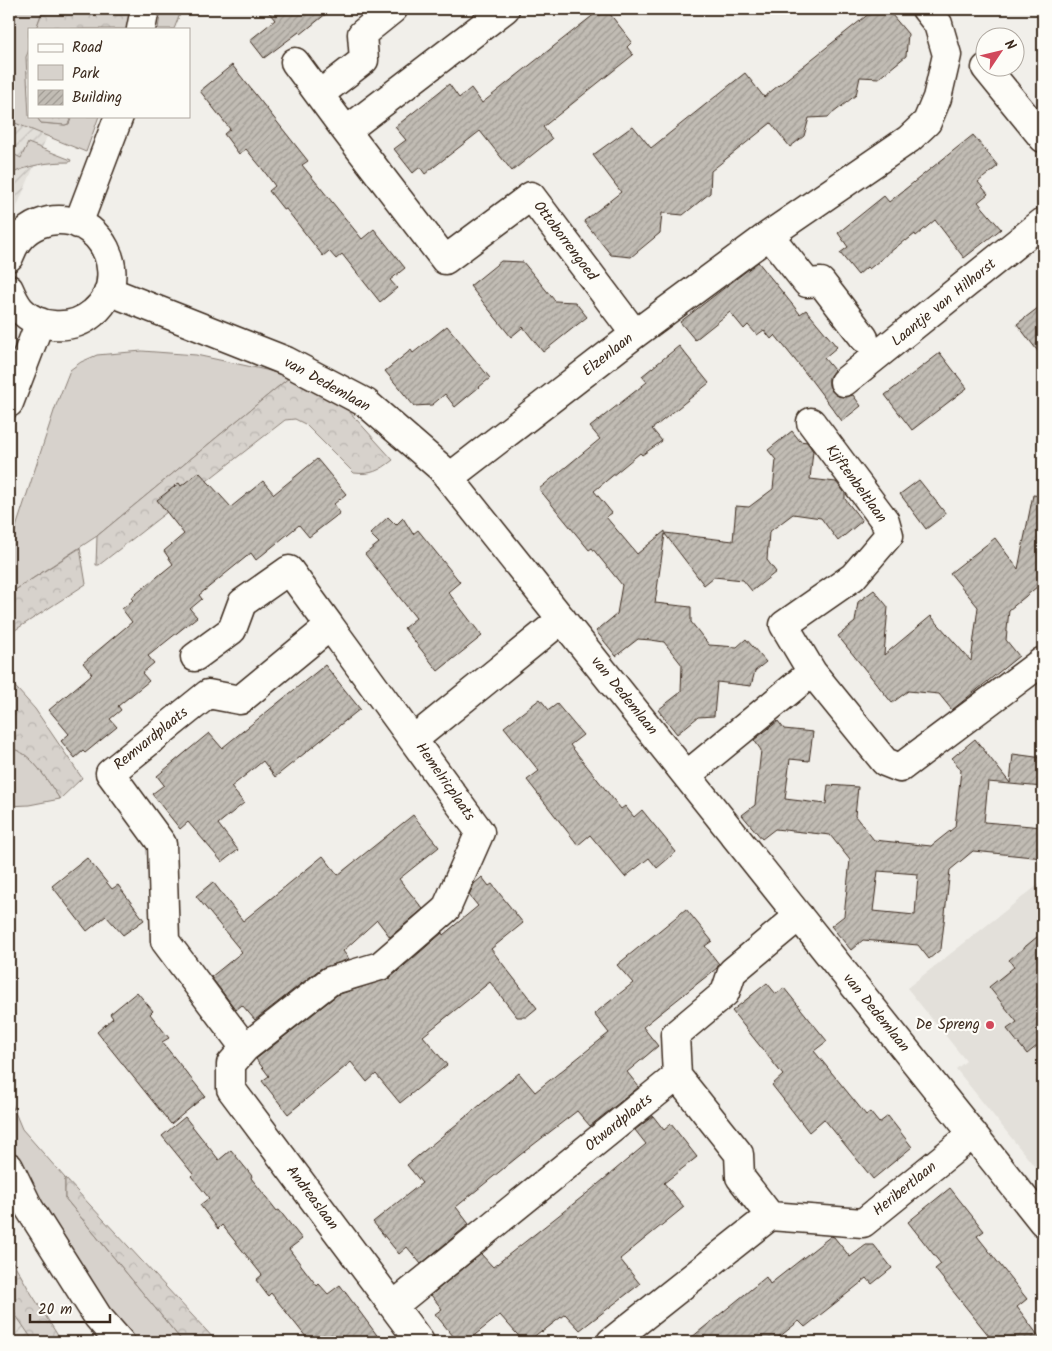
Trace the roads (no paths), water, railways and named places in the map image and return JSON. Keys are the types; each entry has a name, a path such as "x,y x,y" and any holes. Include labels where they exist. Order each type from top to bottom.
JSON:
{"street":[{"path":"141,28 145,9"},
{"path":"320,94 364,60 362,34 393,9"},
{"path":"346,131 506,9"},
{"name":"Elzenlaan","path":"450,477 635,334 769,235 909,138 927,122 937,98 947,55 938,24 926,9"},
{"path":"947,55 974,64"},
{"name":"Ottoborrengoed","path":"295,62 445,260 531,196 635,334"},
{"path":"994,78 1043,138"},
{"path":"78,224 118,118"},
{"path":"9,253 17,240 39,224 52,220 66,220 88,228 102,242 112,271 109,291 102,304 93,314 81,321 68,325 54,326 29,317 20,309 9,289"},
{"name":"Laantje van Hilhorst","path":"844,382 1043,222"},
{"path":"769,235 807,283 821,282 864,338"},
{"name":"van Dedemlaan","path":"109,291 286,362 366,403 450,477 1043,1222"},
{"path":"9,403 40,322"},
{"name":"Kijftenbeltlaan","path":"811,422 885,521 889,535 853,576 784,625 812,672 885,762 900,768 1043,660"},
{"path":"195,657 232,630 242,603 289,570 413,740"},
{"name":"Hemelricplaats","path":"245,1048 330,981 380,966 446,909 480,832 413,740 562,619"},
{"name":"Remvardplaats","path":"245,1048 165,941 162,844 110,772 208,694 240,700 330,626"},
{"path":"687,775 812,672"},
{"path":"610,1342 770,1216 740,1177 739,1154 678,1076 674,1035 725,993 732,972 799,916"},
{"name":"Andreaslaan","path":"245,1048 231,1064 231,1089 420,1342"},
{"name":"Otwardplaats","path":"393,1306 678,1076"},
{"name":"Heribertlaan","path":"770,1216 863,1223 973,1134"},
{"path":"9,1167 29,1208 98,1317 120,1342"}],"place":[{"name":"De Spreng","path":"990,1025"}]}
